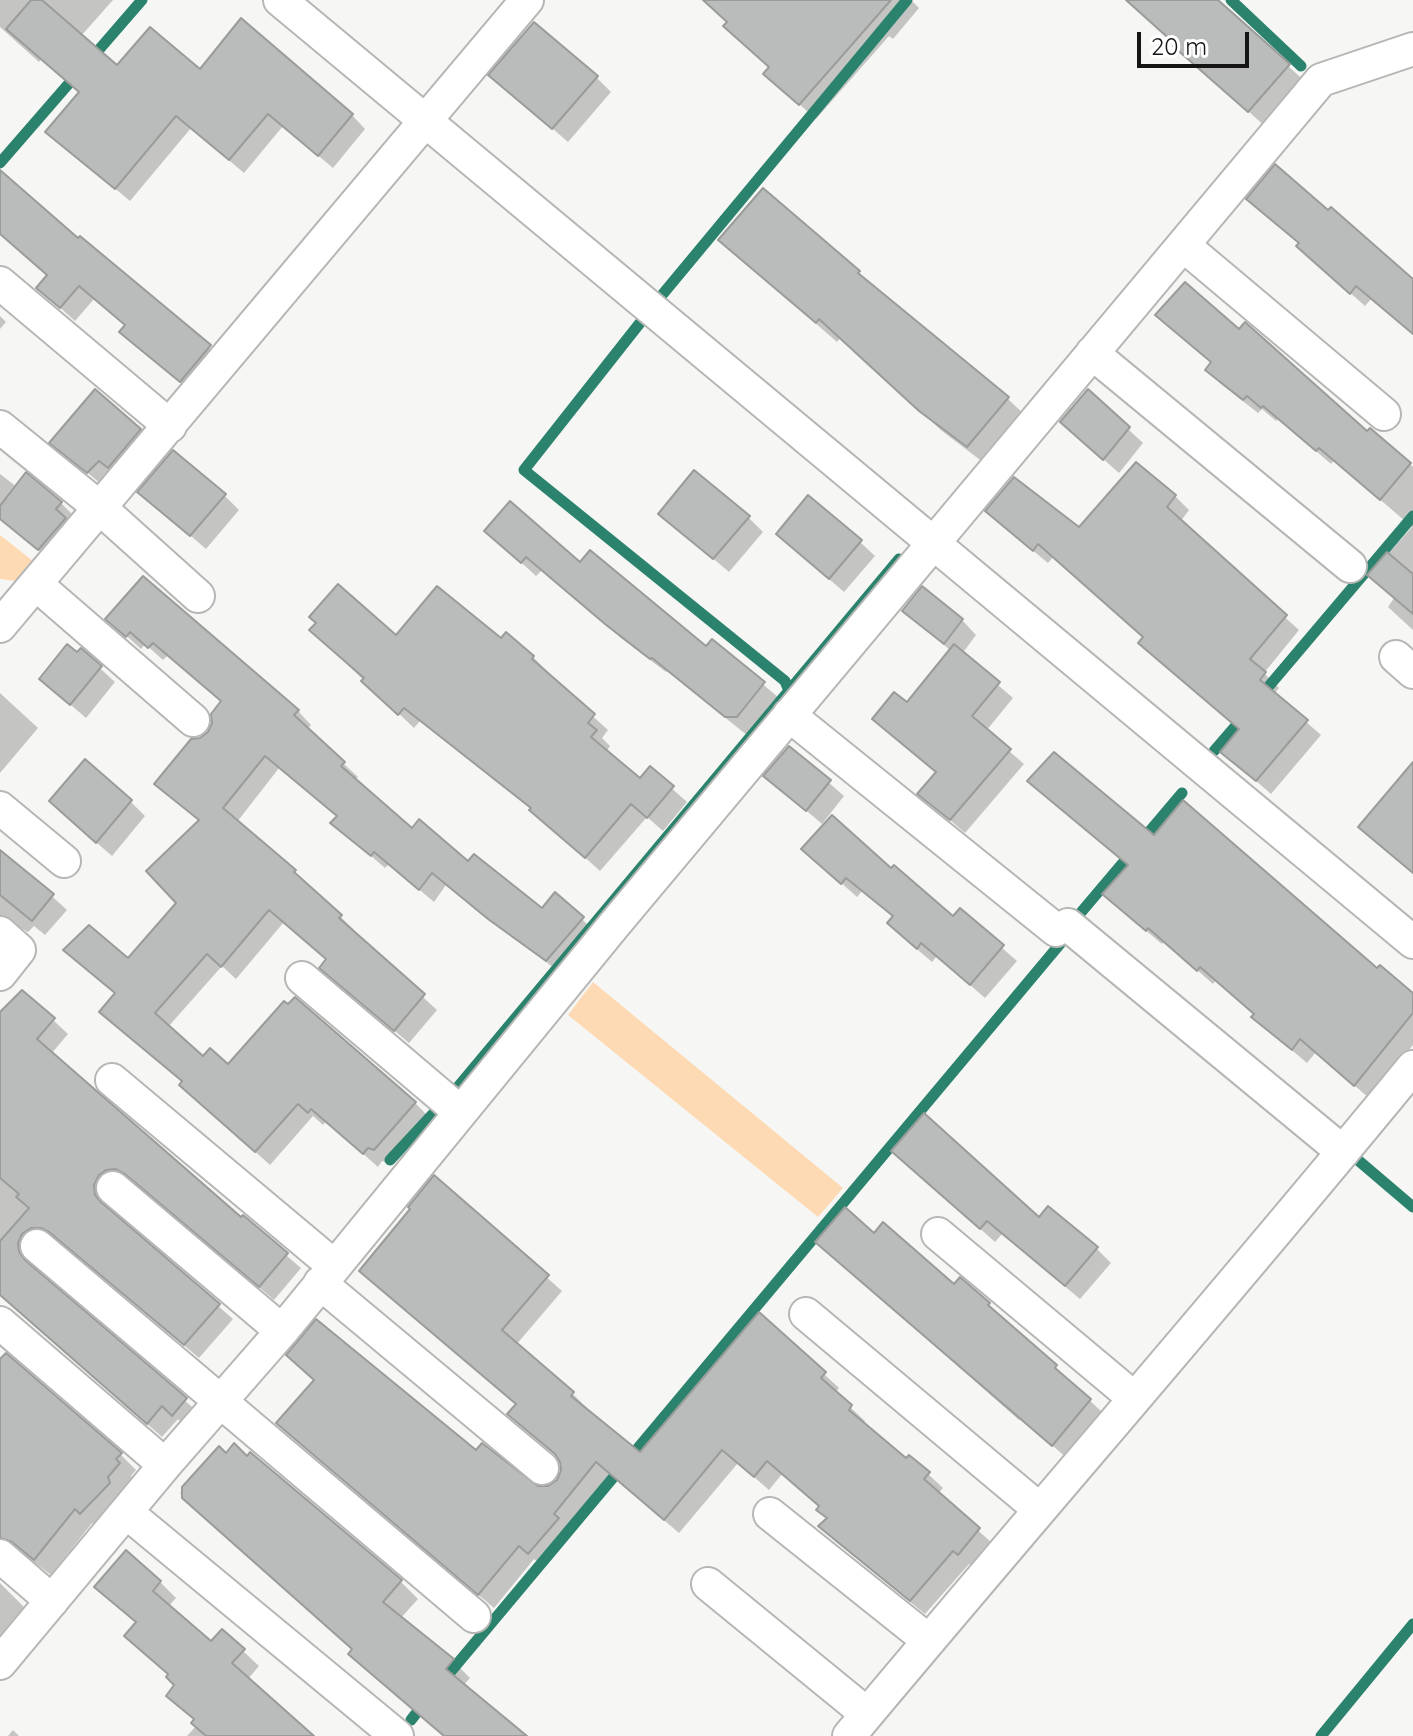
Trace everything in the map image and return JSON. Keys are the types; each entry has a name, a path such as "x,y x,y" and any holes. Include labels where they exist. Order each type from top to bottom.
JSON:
{"street":[{"path":"280,0 1413,942"},
{"path":"4,612 37,585 527,0"},
{"path":"0,1663 165,1465 282,1331 459,1111 1321,80 1413,49"},
{"path":"1183,245 1384,414"},
{"path":"0,283 170,426"},
{"path":"1092,353 1350,566"},
{"path":"0,427 100,508 198,596"},
{"path":"37,585 193,720"},
{"path":"789,715 1343,1152"},
{"path":"0,808 64,861"},
{"path":"0,933 19,950 0,974"},
{"path":"302,978 459,1111"},
{"path":"708,1584 858,1725 1413,1067"},
{"path":"112,1080 542,1468"},
{"path":"113,1188 282,1331"},
{"path":"938,1234 1134,1398"},
{"path":"37,1246 474,1616"},
{"path":"806,1314 1039,1509"},
{"path":"0,1323 165,1465"},
{"path":"126,1512 397,1736"},
{"path":"770,1514 929,1641"},
{"path":"0,1556 52,1601"}],"shaded area":[{"path":"0,535 33,561 15,581 0,579"},
{"path":"593,982 843,1188 818,1217 568,1015"}],"building":[{"path":"31,0 42,0 117,65 150,27 200,69 241,18 353,114 318,156 268,114 229,160 176,116 115,189 45,132 79,92 6,29"},
{"path":"703,0 891,0 799,105 763,74 769,67 723,26 727,22"},
{"path":"1126,0 1218,0 1290,64 1248,112"},
{"path":"534,22 598,76 552,129 488,75"},
{"path":"1275,164 1328,210 1331,207 1413,279 1413,334 1356,286 1350,294 1296,246 1299,243 1246,199"},
{"path":"0,170 78,238 80,236 211,345 180,382 119,332 125,325 79,286 60,308 36,288 47,275 0,234"},
{"path":"763,188 860,271 858,273 1009,397 967,447 919,411 819,319 816,323 718,240"},
{"path":"1185,282 1239,329 1245,322 1367,431 1370,428 1411,463 1380,500 1263,406 1261,408 1247,396 1243,400 1205,370 1211,362 1155,315"},
{"path":"95,389 141,429 108,468 99,461 87,473 49,443"},
{"path":"1088,389 1130,427 1103,460 1060,422"},
{"path":"173,450 226,494 190,536 137,492"},
{"path":"1136,462 1176,495 1167,507 1287,615 1250,659 1266,672 1260,680 1308,720 1256,781 1220,752 1239,729 1138,643 1143,637 1038,544 1033,551 985,511 1014,477 1079,527"},
{"path":"694,470 750,516 713,559 658,514"},
{"path":"26,472 62,502 56,509 66,518 38,550 0,519 0,506"},
{"path":"808,495 862,540 829,579 776,534"},
{"path":"510,501 580,562 590,550 706,646 712,639 765,682 737,717 725,717 605,624 526,557 521,563 484,531"},
{"path":"1387,552 1413,574 1413,614 1367,575"},
{"path":"143,576 299,710 294,715 345,762 341,766 412,828 419,819 468,861 474,854 542,908 555,892 584,917 546,961 432,873 419,890 374,852 371,856 330,823 337,816 265,756 223,808 296,870 294,872 342,915 339,918 425,994 394,1031 319,968 326,959 269,910 221,967 207,954 155,1013 203,1056 210,1048 228,1064 284,1001 288,1004 295,997 416,1102 374,1150 368,1148 363,1154 311,1109 308,1113 298,1104 255,1152 179,1085 182,1081 99,1012 115,993 63,950 89,925 128,958 176,903 146,871 199,820 154,784 191,739 200,738 208,732 212,723 211,714 221,701 153,643 148,648 130,632 126,637 105,619"},
{"path":"338,584 396,635 437,586 501,638 506,632 595,714 588,723 597,730 591,737 640,778 650,766 674,786 647,818 631,804 585,858 529,810 531,808 404,708 398,715 361,681 364,678 309,630 316,623 309,617"},
{"path":"922,586 963,619 944,644 902,611"},
{"path":"67,644 77,652 81,648 102,666 70,705 39,679"},
{"path":"954,644 1000,682 972,716 1011,749 950,820 917,794 936,772 872,719 894,692 907,702"},
{"path":"789,746 831,780 806,811 763,776"},
{"path":"1054,752 1154,835 1183,800 1377,968 1380,965 1413,993 1413,1013 1354,1086 1300,1039 1292,1050 1251,1017 1254,1014 1200,967 1197,971 1148,928 1146,931 1102,894 1128,865 1027,781"},
{"path":"85,759 132,800 96,843 49,801"},
{"path":"1413,762 1413,873 1358,827"},
{"path":"832,815 891,868 894,865 953,916 960,908 1004,945 970,985 921,943 917,949 887,923 893,916 846,878 841,884 801,849"},
{"path":"0,850 54,894 32,921 0,895"},
{"path":"22,990 55,1018 37,1039 241,1217 243,1215 288,1253 259,1287 125,1174 116,1169 99,1175 94,1185 95,1195 101,1202 220,1304 184,1345 49,1232 31,1228 22,1234 18,1243 19,1252 25,1260 187,1398 172,1416 162,1406 147,1424 0,1295 0,1241 29,1208 16,1197 19,1194 0,1178 0,1012"},
{"path":"924,1113 1039,1217 1048,1206 1098,1247 1065,1286 987,1221 980,1229 891,1151"},
{"path":"434,1175 549,1275 502,1330 574,1392 571,1396 640,1452 759,1312 826,1372 821,1378 852,1405 849,1410 906,1458 909,1455 930,1472 924,1479 980,1528 958,1555 953,1551 910,1601 818,1526 827,1518 816,1510 819,1506 767,1461 754,1477 722,1450 664,1520 596,1462 554,1514 559,1518 528,1554 519,1546 478,1595 276,1423 314,1380 286,1355 316,1319 476,1450 482,1443 538,1486 548,1486 557,1480 561,1470 555,1454 507,1414 516,1404 359,1271"},
{"path":"845,1207 874,1233 883,1222 954,1284 960,1277 1091,1399 1052,1446 815,1242"},
{"path":"6,1353 122,1453 116,1459 120,1463 108,1477 110,1483 80,1514 75,1509 34,1560 12,1542 0,1538 0,1359"},
{"path":"234,1443 247,1456 250,1452 402,1580 383,1602 454,1659 446,1669 527,1736 444,1736 348,1654 352,1649 182,1498 182,1487 219,1446 226,1453"},
{"path":"126,1550 161,1581 153,1591 211,1641 222,1629 245,1649 232,1663 314,1736 206,1736 191,1723 194,1719 166,1696 174,1685 166,1677 168,1674 124,1636 136,1622 94,1587"}],"waterway":[{"path":"90,60 142,0"},
{"path":"789,691 785,681 524,470 662,295 907,0"},
{"path":"1231,0 1301,66"},
{"path":"0,163 78,73"},
{"path":"1258,699 1413,516"},
{"path":"390,1160 457,1088 899,559"},
{"path":"1214,751 1245,715"},
{"path":"1072,923 1182,793"},
{"path":"442,1682 1060,944"},
{"path":"1359,1161 1413,1207"},
{"path":"1321,1736 1413,1624"},
{"path":"411,1720 425,1702"}]}
